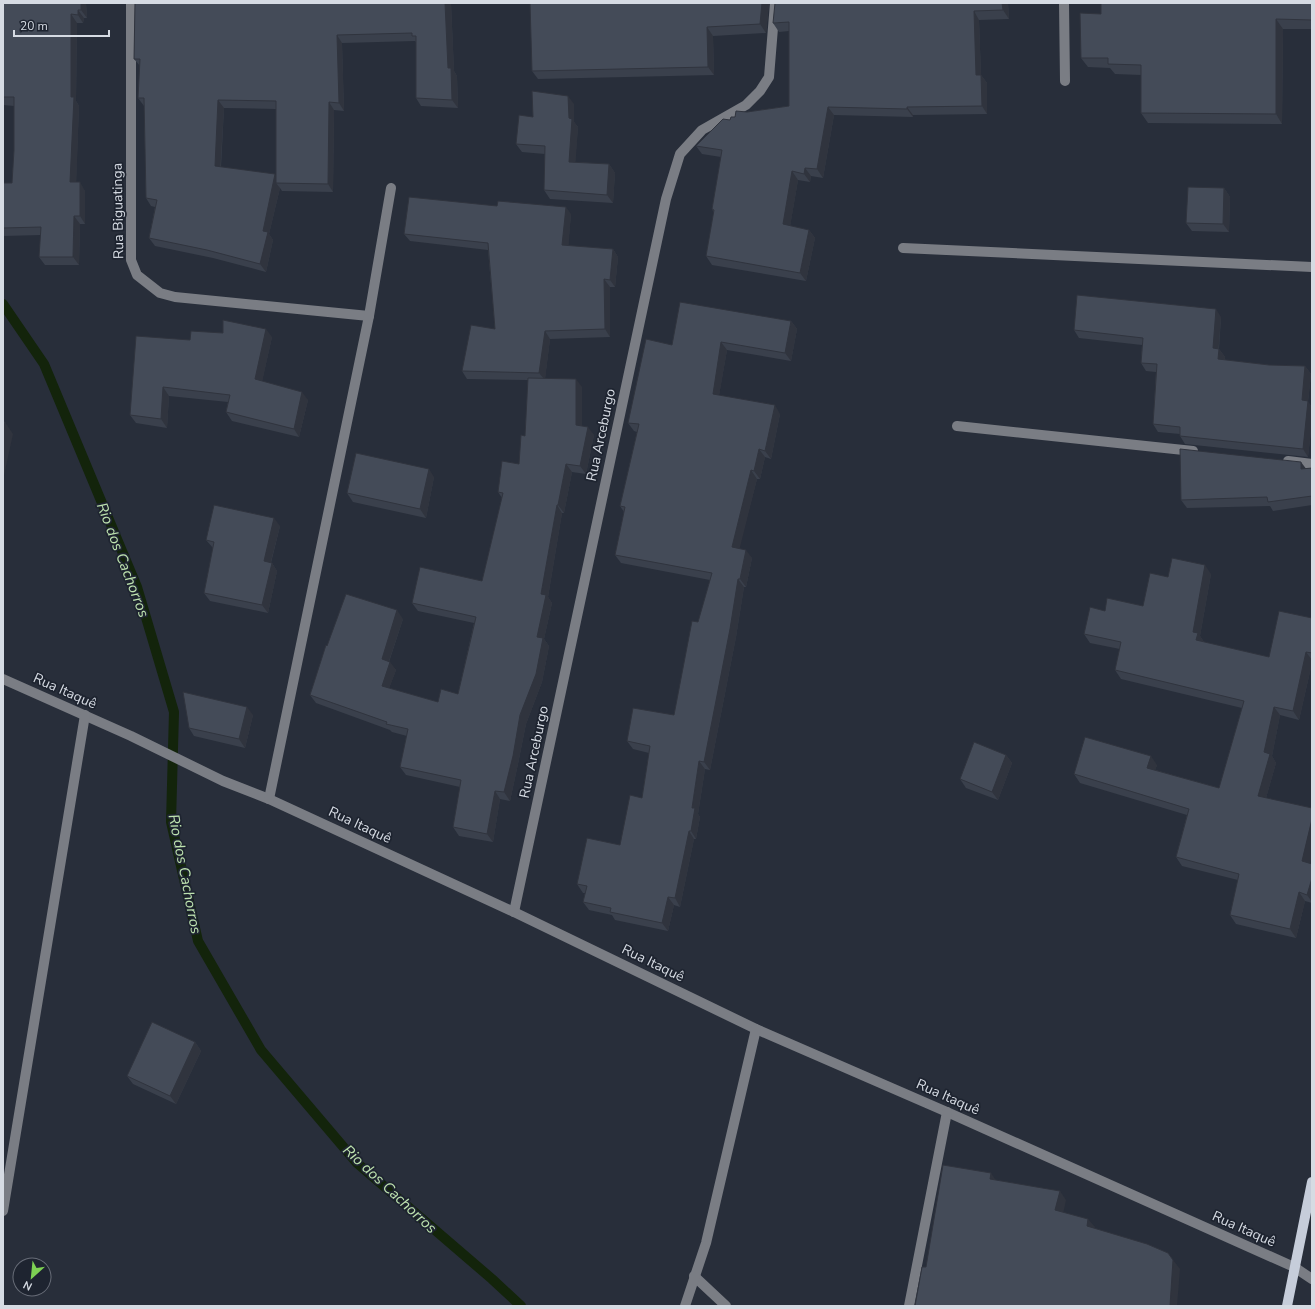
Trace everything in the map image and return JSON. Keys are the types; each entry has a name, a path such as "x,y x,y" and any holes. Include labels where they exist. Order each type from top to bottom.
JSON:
{"main road":[{"path":"1287,1306 1312,1182"}],"street":[{"name":"Rua Biguatinga","path":"131,3 131,260 137,275 160,293 175,297 369,316"},
{"name":"Rua Arceburgo","path":"514,912 666,198 680,154 702,130 746,105 760,91 768,76 775,3"},
{"path":"1064,3 1065,81"},
{"path":"269,799 369,316 392,188"},
{"path":"903,248 1312,267"},
{"path":"957,426 1202,452"},
{"path":"1280,460 1312,464"},
{"name":"Rua Itaquê","path":"3,679 85,715 223,780 269,799 514,912 756,1029 947,1112 1294,1267 1312,1279"},
{"path":"3,1211 85,715"},
{"path":"685,1306 706,1243 756,1029"},
{"path":"909,1306 947,1112"},
{"path":"694,1276 726,1306"}],"building":[{"path":"3,3 81,3 81,10 78,10 78,15 71,14 71,97 74,97 70,182 80,182 80,216 74,216 73,257 39,257 41,227 3,228 3,183 12,183 14,150 14,97 3,97"},
{"path":"135,3 445,3 448,68 451,68 452,100 416,98 416,36 412,36 412,33 337,35 339,103 329,102 328,184 276,183 276,101 218,100 215,166 275,174 263,231 268,232 260,264 207,250 149,238 157,200 146,198 144,98 138,98 140,59 134,59"},
{"path":"530,3 762,3 760,24 707,27 708,67 532,71"},
{"path":"775,3 1002,3 1003,10 974,11 976,75 981,75 982,106 907,107 907,109 828,107 817,169 805,168 804,174 792,171 783,224 809,230 800,273 706,256 722,150 696,146 723,119 730,120 731,117 735,117 736,111 747,112 789,106 789,22 773,23"},
{"path":"1101,3 1312,3 1312,20 1276,19 1276,114 1141,113 1141,65 1108,64 1108,58 1081,58 1080,13 1101,14"},
{"path":"532,91 568,96 569,118 572,119 569,162 609,164 607,195 544,190 545,146 516,144 519,115 533,117"},
{"path":"1188,187 1224,188 1223,224 1186,223"},
{"path":"409,197 497,206 498,201 566,207 562,245 613,249 610,280 604,279 605,329 545,331 539,373 462,371 471,325 495,329 488,243 404,234"},
{"path":"1077,295 1216,309 1213,348 1219,349 1218,359 1269,365 1305,366 1302,400 1308,401 1303,449 1180,436 1180,427 1153,424 1157,364 1141,363 1143,338 1074,330"},
{"path":"680,302 791,321 785,353 721,342 713,394 775,405 765,451 759,449 754,471 751,470 732,547 746,550 740,579 738,579 730,629 704,762 699,761 692,808 695,808 691,831 689,831 675,898 668,897 662,923 610,912 611,908 583,902 587,886 577,884 587,838 620,845 630,795 642,798 650,746 627,741 633,708 674,715 692,621 698,622 712,573 615,555 625,507 620,506 639,424 628,423 646,339 672,345"},
{"path":"223,320 266,329 255,379 302,392 294,429 226,412 230,395 163,387 161,419 130,415 136,336 190,340 191,331 223,333"},
{"path":"528,378 576,379 576,425 588,427 580,466 566,464 541,594 546,595 537,637 543,638 536,674 520,715 513,756 504,792 495,791 487,834 453,827 461,780 400,767 408,729 386,724 387,722 310,695 326,645 327,646 346,594 397,610 382,659 390,662 382,686 438,702 441,689 458,694 476,617 412,603 420,567 482,581 503,493 498,492 502,461 519,464 521,435 525,436"},
{"path":"1180,449 1301,462 1301,469 1312,468 1312,496 1268,502 1267,497 1181,500"},
{"path":"356,453 429,469 420,509 347,493"},
{"path":"214,505 274,518 264,561 272,563 262,605 204,593 214,542 206,540"},
{"path":"1172,558 1205,565 1193,632 1198,633 1196,640 1269,657 1279,611 1312,618 1312,653 1306,652 1293,711 1274,707 1264,752 1270,754 1258,796 1312,808 1312,819 1302,861 1312,864 1312,878 1307,895 1299,892 1290,929 1230,915 1239,874 1176,857 1189,809 1074,774 1085,737 1151,756 1147,768 1219,788 1244,701 1115,670 1121,642 1084,634 1090,607 1105,611 1107,598 1143,606 1150,573 1168,577"},
{"path":"183,692 247,707 239,739 189,728"},
{"path":"974,742 1006,755 992,792 960,779"},
{"path":"152,1022 195,1042 170,1096 127,1076"},
{"path":"943,1165 991,1173 990,1179 1060,1191 1055,1210 1088,1219 1087,1226 1147,1244 1168,1253 1173,1260 1170,1306 915,1306 922,1267 926,1267"}],"waterway":[{"name":"Rio dos Cachorros","path":"3,304 44,364 137,587 174,712 171,822 198,941 261,1050 357,1163 492,1279 521,1306"}]}
